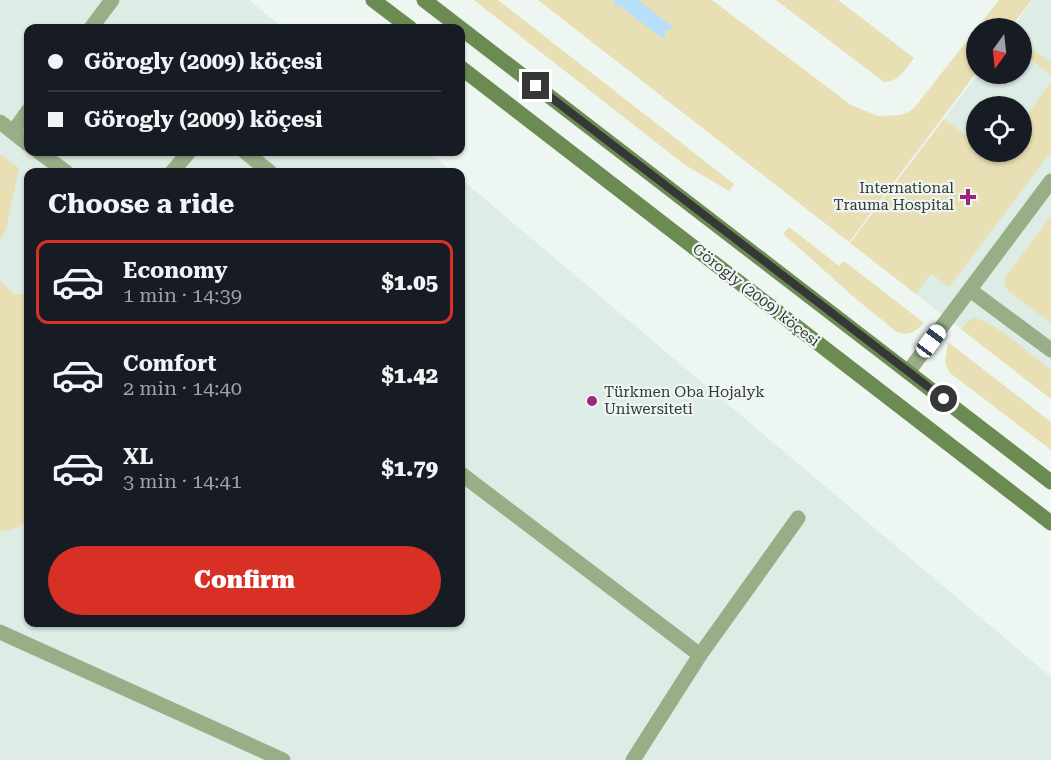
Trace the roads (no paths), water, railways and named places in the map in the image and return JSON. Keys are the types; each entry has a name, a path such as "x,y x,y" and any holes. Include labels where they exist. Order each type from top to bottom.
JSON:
{"main road":[{"path":"373,0 405,24"},
{"name":"Görogly (2009) köçesi","path":"424,0 455,24"},
{"name":"Görogly (2009) köçesi","path":"465,32 1051,482"},
{"name":"Görogly (2009) köçesi","path":"465,71 1051,523"}],"lane":[{"path":"94,24 112,0"},
{"path":"13,132 24,117"},
{"path":"0,122 24,141"},
{"path":"44,156 61,168"},
{"path":"175,168 186,156"},
{"path":"249,156 265,168"},
{"path":"908,372 1051,181"},
{"path":"970,290 1051,350"},
{"path":"465,477 700,655"},
{"path":"633,760 700,655 798,518"},
{"path":"0,632 283,760"}],"water":[{"path":"612,0 638,0 673,27 671,30 665,30 663,39 620,6 615,7 615,2"}],"place":[{"name":"International Trauma Hospital","path":"968,197"},
{"name":"Türkmen Oba Hojalyk Uniwersiteti","path":"592,401"}]}
